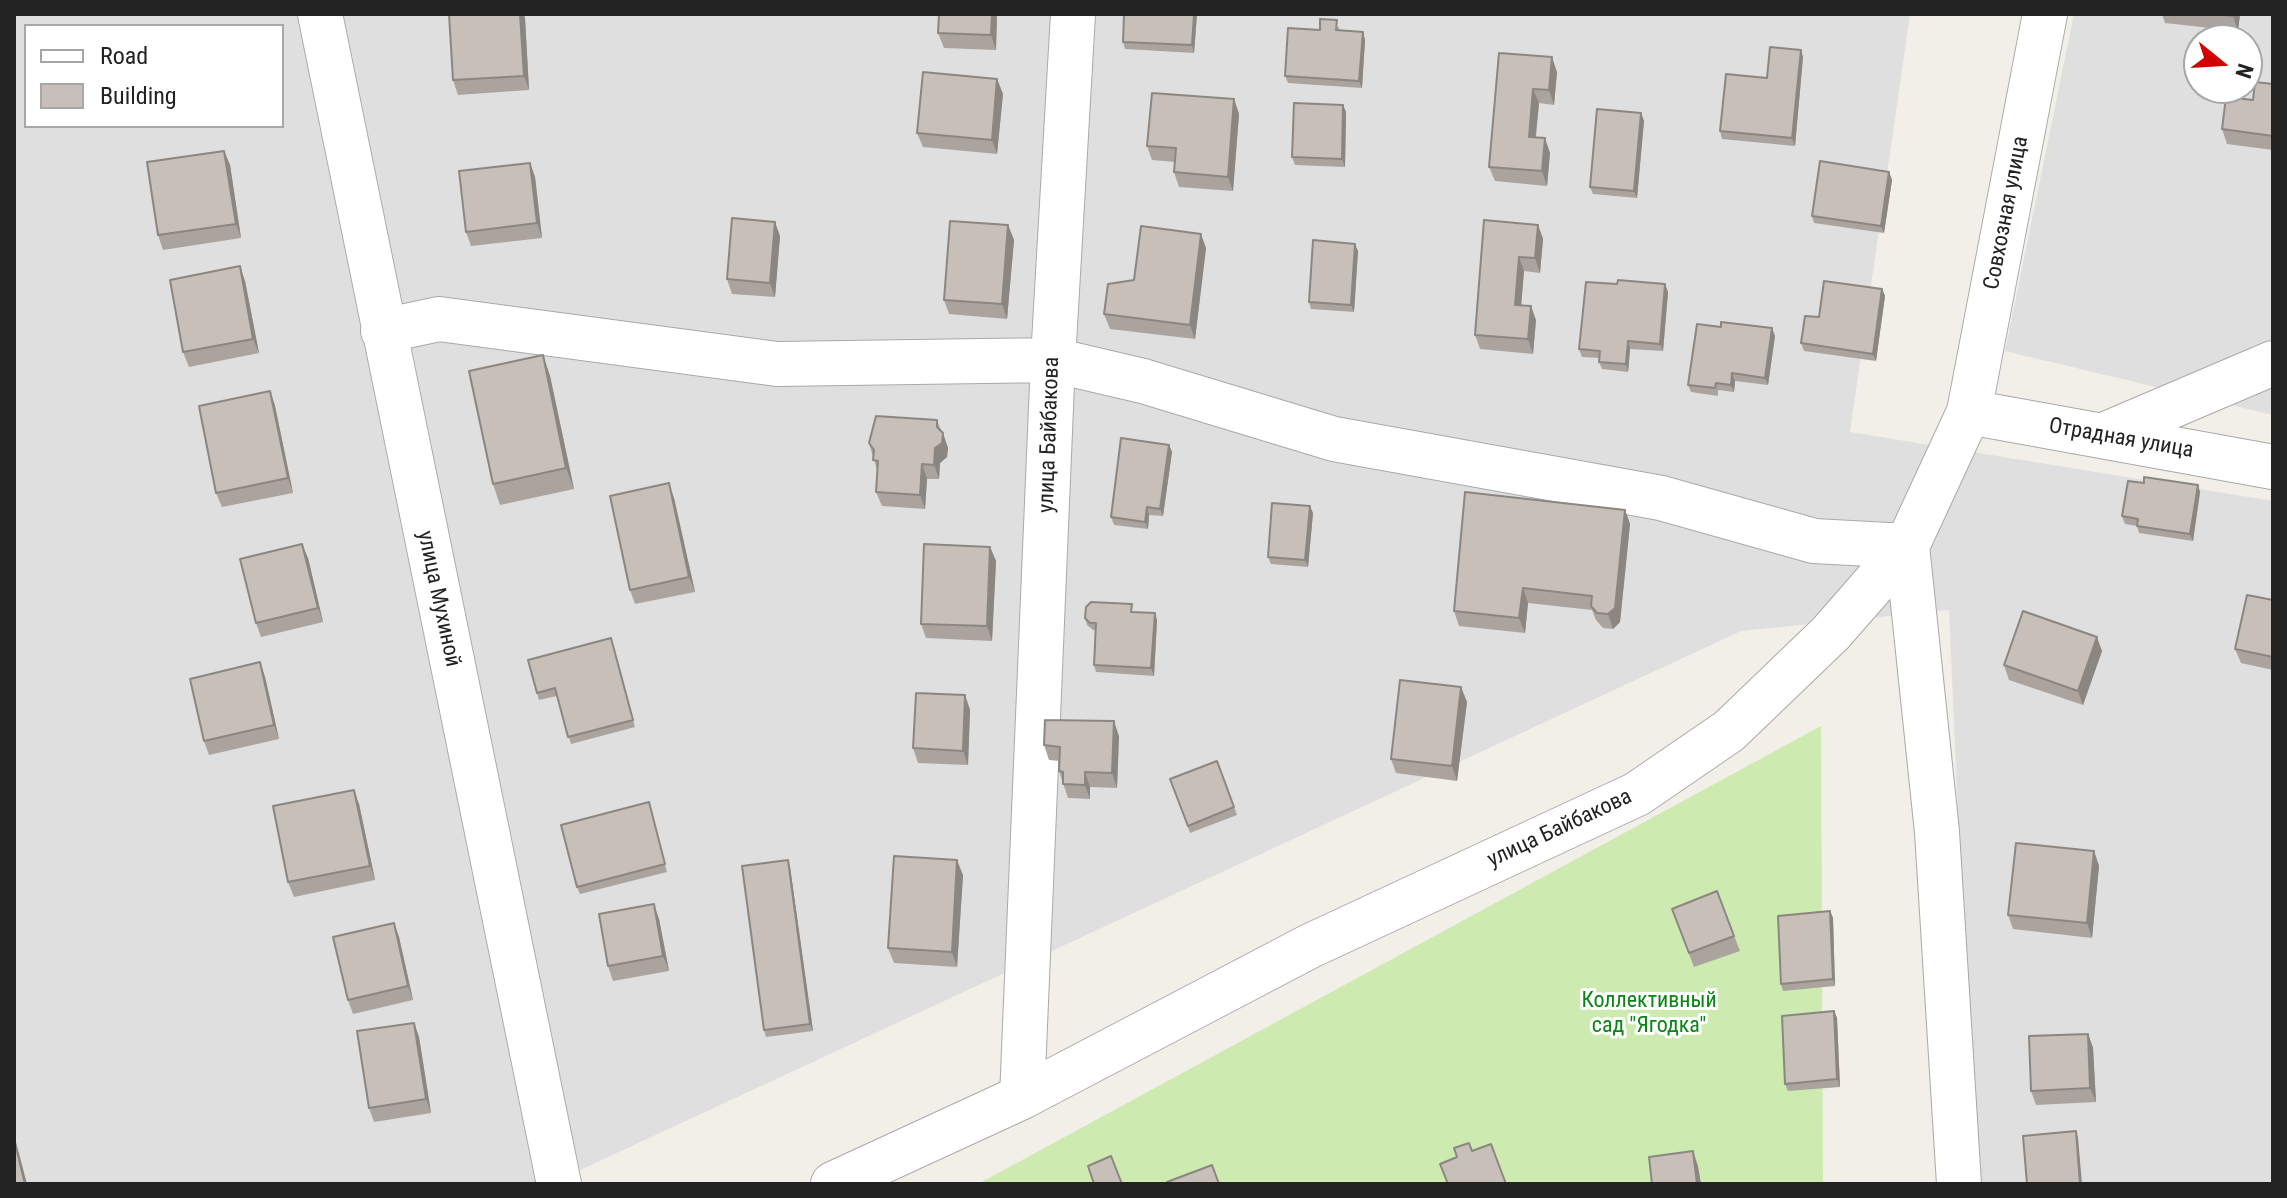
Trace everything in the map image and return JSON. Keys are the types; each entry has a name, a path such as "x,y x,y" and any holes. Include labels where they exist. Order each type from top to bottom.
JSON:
{"street":[{"name":"улица Мухиной","path":"320,14 559,1184"},
{"name":"улица Байбакова","path":"1022,1097 1053,360 1073,14"},
{"name":"Совхозная улица","path":"1969,412 2045,14"},
{"path":"383,331 439,319 777,364 1053,360 1143,381 1334,439 1661,498 1814,541 1907,546 1937,832 1959,1184"},
{"path":"2104,435 2273,363"},
{"name":"улица Байбакова","path":"833,1184 1022,1097 1310,946 1637,794 1729,731 1831,633 1907,546 1969,412"},
{"name":"Отрадная улица","path":"1969,412 2273,467"}],"shaded area":[{"path":"14,14 1910,14 1850,432 2273,501 2273,1184 1974,1184 1949,610 1741,631 550,1184 14,1184"},
{"path":"2074,14 2273,14 2273,415 2005,351"}],"green space":[{"name":"Коллективный сад \"Ягодка\"","path":"1821,726 1823,1184 978,1184"}],"building":[{"path":"449,14 520,14 524,76 453,80"},
{"path":"939,14 992,14 991,35 938,33"},
{"path":"1124,14 1194,14 1192,45 1123,42"},
{"path":"1320,19 1337,20 1336,30 1363,32 1359,81 1285,76 1288,28 1320,30"},
{"path":"1770,47 1801,50 1792,138 1720,131 1726,74 1767,78"},
{"path":"1499,53 1552,57 1549,90 1533,89 1529,137 1545,138 1542,171 1489,167"},
{"path":"923,72 997,79 992,140 917,133"},
{"path":"2263,83 2273,84 2273,136 2222,129 2225,104 2263,104"},
{"path":"1152,93 1234,99 1228,177 1174,172 1176,148 1147,146"},
{"path":"1294,103 1343,105 1342,159 1292,157"},
{"path":"1597,109 1641,113 1634,191 1590,187"},
{"path":"224,151 236,224 158,235 147,162"},
{"path":"1820,161 1889,172 1881,226 1812,216"},
{"path":"530,163 537,223 466,232 459,171"},
{"path":"732,218 775,222 770,283 727,279"},
{"path":"1484,220 1538,225 1535,258 1519,257 1515,305 1531,306 1528,339 1475,335"},
{"path":"950,221 1008,225 1002,304 944,300"},
{"path":"1141,226 1201,234 1190,325 1104,314 1108,284 1134,280"},
{"path":"1313,240 1355,244 1351,305 1309,302"},
{"path":"240,266 253,339 183,352 170,280"},
{"path":"1618,280 1665,284 1660,344 1628,341 1626,364 1599,362 1600,351 1579,349 1586,282 1617,284"},
{"path":"1824,281 1882,289 1873,354 1801,343 1805,316 1819,317"},
{"path":"1721,322 1772,328 1765,378 1732,373 1731,385 1716,383 1715,388 1688,385 1697,324 1721,327"},
{"path":"543,355 566,468 493,484 469,371"},
{"path":"270,391 288,478 216,493 199,406"},
{"path":"876,416 937,420 937,427 943,433 942,443 935,448 934,465 922,464 920,495 876,492 878,461 873,460 874,450 869,443"},
{"path":"1121,438 1169,445 1160,509 1147,507 1145,522 1111,517"},
{"path":"2144,477 2198,485 2190,534 2137,526 2138,519 2122,516 2128,481 2144,483"},
{"path":"669,483 689,577 630,590 610,496"},
{"path":"1465,492 1625,510 1615,608 1608,614 1597,613 1591,606 1592,596 1523,588 1519,618 1454,611"},
{"path":"1272,503 1310,506 1305,560 1268,557"},
{"path":"302,544 318,608 256,623 240,559"},
{"path":"924,544 990,547 987,626 921,624"},
{"path":"2247,595 2273,600 2273,657 2235,649"},
{"path":"1091,602 1132,604 1131,612 1155,613 1151,668 1094,665 1096,623 1090,623 1085,618 1086,607"},
{"path":"2023,611 2097,637 2078,691 2004,665"},
{"path":"611,638 633,720 568,737 555,688 537,693 528,660"},
{"path":"260,662 274,725 204,741 190,679"},
{"path":"1400,680 1461,687 1452,766 1391,759"},
{"path":"916,693 965,695 963,751 913,748"},
{"path":"1045,720 1114,721 1112,773 1085,772 1085,785 1063,784 1063,772 1059,771 1060,747 1044,745"},
{"path":"1217,761 1234,807 1188,826 1170,779"},
{"path":"354,790 370,866 288,882 273,806"},
{"path":"649,802 665,864 577,887 561,825"},
{"path":"2016,843 2094,851 2087,923 2008,915"},
{"path":"894,856 957,860 952,952 888,948"},
{"path":"788,860 810,1024 764,1030 742,866"},
{"path":"1717,891 1734,936 1689,953 1672,909"},
{"path":"654,904 663,956 608,966 599,914"},
{"path":"1830,911 1833,979 1781,984 1778,916"},
{"path":"394,923 408,986 348,1000 333,937"},
{"path":"1834,1011 1837,1079 1785,1084 1782,1016"},
{"path":"414,1023 426,1099 369,1108 357,1031"},
{"path":"2088,1034 2090,1088 2031,1091 2029,1036"},
{"path":"2076,1131 2080,1184 2027,1184 2023,1136"},
{"path":"14,1139 25,1184 14,1184"},
{"path":"1469,1143 1472,1151 1491,1144 1506,1184 1448,1184 1440,1164 1457,1157 1454,1148"},
{"path":"1693,1151 1697,1184 1652,1184 1649,1157"},
{"path":"1111,1156 1122,1184 1094,1184 1088,1166"},
{"path":"1212,1165 1219,1184 1167,1184 1167,1182"}]}
